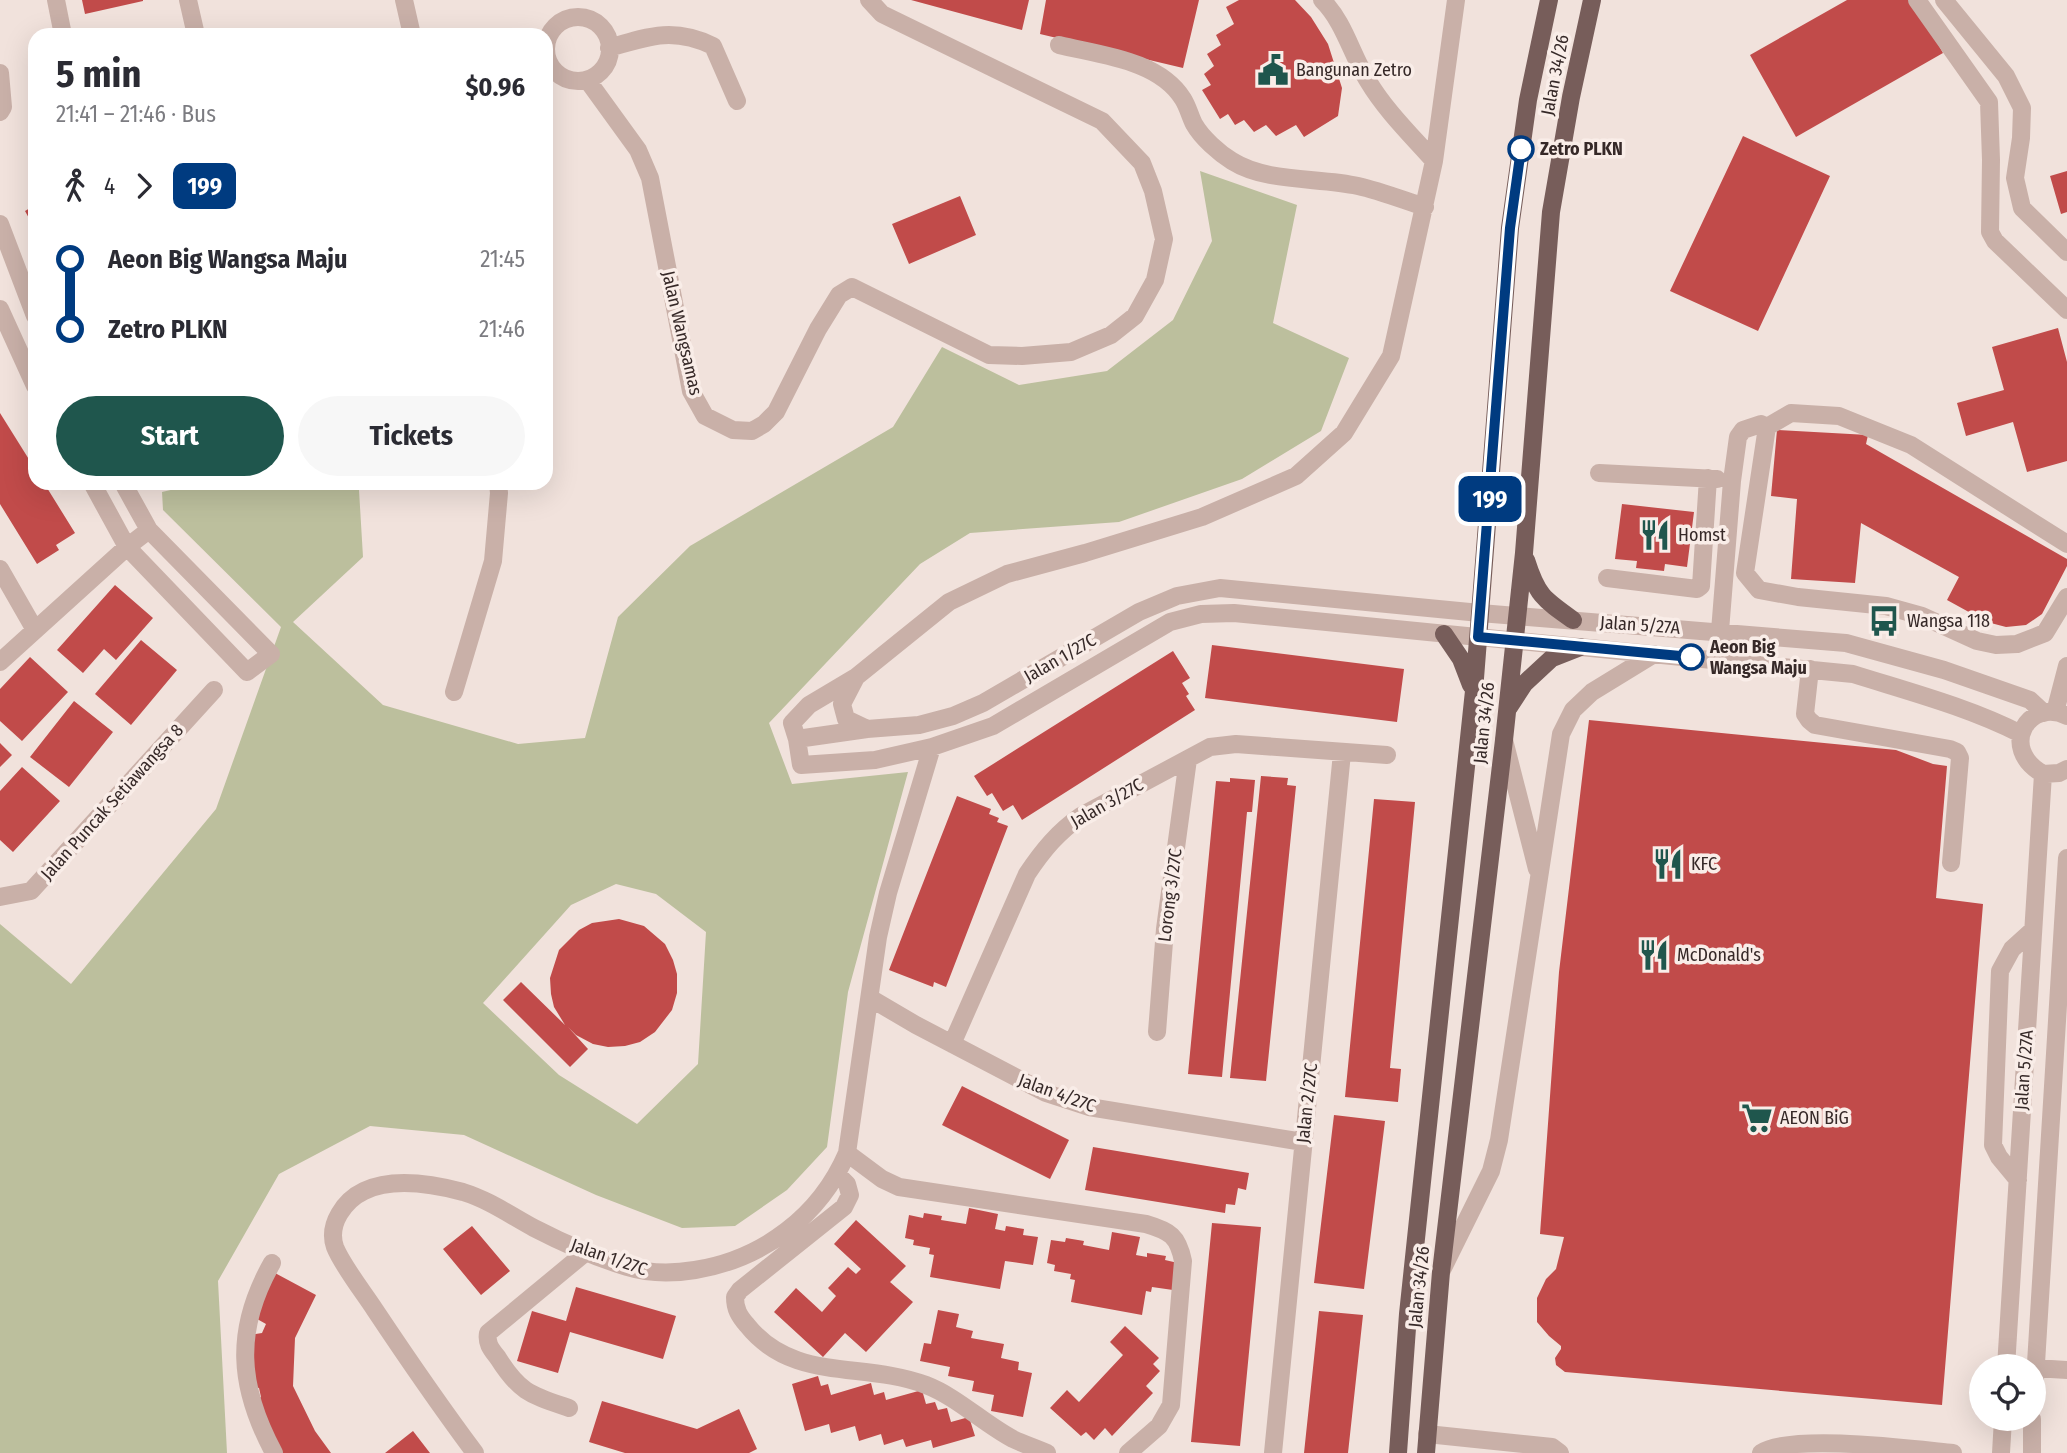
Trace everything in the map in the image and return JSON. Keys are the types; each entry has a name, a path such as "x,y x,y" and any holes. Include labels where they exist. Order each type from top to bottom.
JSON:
{"main road":[{"name":"Jalan 34/26","path":"1398,1453 1408,1314 1474,691 1510,228 1528,100 1549,0"},
{"name":"Jalan 34/26","path":"1426,1453 1441,1272 1524,553 1551,212 1571,97 1592,0"},
{"path":"1524,553 1534,585 1546,601 1573,620"},
{"path":"1444,634 1461,659 1474,691"},
{"path":"1507,710 1524,684 1552,658 1580,647"}],"street":[{"path":"56,0 62,28"},
{"path":"188,0 194,28"},
{"path":"404,0 410,28"},
{"name":"Jalan Wangsamas","path":"588,80 638,150 650,178 691,391 705,416 733,430 752,431 776,412 818,329 839,295 852,288 989,355 1022,356 1071,352 1111,335 1135,316 1155,280 1164,239 1153,191 1142,163 1102,121 882,14 869,0"},
{"path":"1322,0 1332,9 1366,78 1384,105 1434,161"},
{"path":"797,739 792,723 809,705 856,677 949,603 1007,573 1085,553 1202,517 1296,476 1344,433 1391,356 1434,161 1457,0"},
{"path":"1917,0 1989,102 1990,232 1995,241 2067,310"},
{"path":"1944,0 1999,67 2022,108 2015,178 2022,208 2067,252"},
{"path":"553,32 559,23 581,8 605,32 610,42 609,58 600,72 588,80 571,80 561,76 553,68"},
{"path":"609,48 655,36 693,36 713,46 737,101"},
{"path":"1059,45 1150,71 1171,85 1184,99 1196,127 1216,149 1234,163 1273,174 1357,186 1425,207"},
{"path":"0,73 3,89 3,107 0,112"},
{"path":"0,224 28,298"},
{"path":"0,309 28,371"},
{"path":"2067,544 1911,446 1839,416 1791,413 1768,427 1745,573 1759,590 1886,606 1922,616 1977,641 1996,645 2017,644 2045,633 2067,597"},
{"path":"1720,631 1738,437 1743,430 1761,424 1768,427"},
{"path":"1599,473 1732,481"},
{"path":"1607,578 1697,589 1700,586 1708,478"},
{"path":"96,490 127,547 247,672 271,654 149,530 127,490"},
{"path":"454,692 493,561 499,490"},
{"path":"0,662 149,530"},
{"path":"0,569 35,630"},
{"name":"Jalan 1/27C","path":"1478,637 1234,613 1201,614 1170,622 993,726 932,747 876,760 801,765 797,739 919,725 953,716 983,703 1139,612 1177,596 1220,588 1517,615"},
{"name":"Jalan 5/27A","path":"1517,615 1846,643 1944,670 2030,700 2055,713"},
{"name":"Jalan 5/27A","path":"1478,637 1853,674 1947,704 2021,734"},
{"path":"1441,1272 1491,1171 1499,1140 1561,734 1573,710 1592,692 1654,654"},
{"path":"2067,666 2055,713 2030,720 2021,734 2021,752 2025,761 2043,774 2059,773 2067,769"},
{"path":"1810,669 1805,714 1815,725 1957,752 1960,758 1951,863"},
{"path":"856,677 842,704 846,719 867,729"},
{"name":"Jalan Puncak Setiawangsa 8","path":"0,897 32,891 214,690"},
{"path":"1504,740 1539,878"},
{"name":"Jalan 3/27C","path":"951,1044 1027,874 1061,830 1081,816 1210,747 1236,744 1387,755"},
{"name":"Jalan 1/27C","path":"475,1453 394,1338 335,1246 334,1229 340,1212 352,1197 371,1188 396,1183 426,1185 461,1192 489,1202 586,1252 629,1268 653,1273 681,1272 722,1264 768,1245 796,1224 813,1208 838,1175 848,1153 878,937 888,893 932,747"},
{"name":"Jalan 2/27C","path":"1273,1453 1342,753"},
{"name":"Lorong 3/27C","path":"1157,1032 1165,929 1188,759"},
{"name":"Jalan 5/27A","path":"2007,1354 2043,774"},
{"name":"Jalan 5/27A","path":"2036,1354 2065,927 2067,858"},
{"path":"2018,1180 1993,1145 2000,971 2012,949 2033,930"},
{"name":"Jalan 4/27C","path":"870,998 1037,1088 1089,1107 1303,1142"},
{"path":"848,1153 882,1179 899,1186 1146,1224 1168,1231 1175,1238 1183,1261 1171,1405 1159,1426 1128,1453"},
{"path":"838,1175 846,1184 850,1195 844,1207 740,1290 734,1297 738,1314 764,1343 783,1356 816,1365 872,1371 928,1385 1013,1439 1047,1453"},
{"path":"569,1408 524,1391 510,1377 487,1339 488,1333 586,1252"},
{"path":"272,1263 259,1285 248,1314 246,1373 250,1400 274,1453"},
{"path":"2046,1369 2067,1370"},
{"path":"2001,1453 2002,1431"},
{"path":"2032,1431 2032,1453"},
{"path":"1427,1434 1554,1449"},
{"path":"1786,1453 1806,1442"},
{"path":"1761,1453 1779,1445 1806,1442 1953,1453"}],"green space":[{"path":"1200,171 1297,205 1273,323 1349,358 1321,431 1242,479 1119,522 970,533 920,564 769,723 792,784 908,772 848,992 827,1147 787,1190 735,1226 682,1228 596,1195 464,1135 370,1126 279,1174 218,1281 227,1453 0,1453 0,924 71,984 216,809 281,627 163,510 162,492 359,490 363,557 293,622 383,705 518,744 585,738 618,617 690,546 893,427 942,347 1019,385 1107,371 1173,320 1212,241","holes":["616,884 656,894 706,932 698,1064 637,1124 559,1075 483,1003 571,905"]}],"building":[{"path":"82,0 143,0 143,1 85,14"},
{"path":"911,0 1029,0 1022,30"},
{"path":"1046,0 1199,0 1183,68 1040,34"},
{"name":"Bangunan Zetro","path":"1239,0 1295,0 1311,17 1328,44 1342,88 1338,116 1304,137 1296,125 1276,136 1266,125 1254,132 1244,120 1235,125 1228,114 1220,119 1202,90 1211,85 1204,74 1214,66 1207,54 1221,45 1216,35 1234,24 1226,7"},
{"path":"1847,0 1914,0 1943,53 1796,137 1750,55"},
{"path":"1743,136 1830,176 1758,331 1670,291"},
{"path":"2067,171 2067,212 2061,214 2050,176"},
{"path":"960,196 976,235 909,264 892,224"},
{"path":"2058,328 2067,362 2067,461 2027,472 2013,422 1966,436 1957,403 2004,390 1992,347"},
{"path":"0,413 28,458 28,490 48,490 75,533 56,545 59,550 37,564 0,504"},
{"path":"1777,430 1868,435 1866,444 2067,559 2067,566 2042,614 2026,625 2006,627 1987,622 1947,600 1959,577 1861,523 1855,583 1791,579 1797,499 1771,496"},
{"name":"Homst","path":"1622,504 1694,512 1687,567 1665,564 1664,571 1636,568 1637,561 1615,559"},
{"path":"115,585 153,618 116,660 104,649 83,673 57,650"},
{"path":"141,640 177,670 131,725 95,694"},
{"path":"1212,645 1404,669 1397,722 1205,698"},
{"path":"1173,651 1190,678 1182,683 1195,710 1022,820 1013,805 1003,811 992,793 987,796 974,776"},
{"path":"30,657 68,692 22,741 0,721 0,689"},
{"path":"74,701 113,732 69,787 30,757"},
{"name":"AEON BiG","path":"1589,720 1896,750 1933,764 1947,766 1936,898 1983,904 1942,1405 1565,1372 1556,1365 1555,1358 1561,1346 1537,1322 1537,1298 1546,1279 1556,1269 1564,1237 1540,1234 1559,972"},
{"path":"0,743 12,755 0,767"},
{"path":"22,767 60,801 13,852 0,840 0,791"},
{"path":"1261,776 1288,778 1287,785 1296,786 1266,1081 1230,1078"},
{"path":"1230,778 1255,780 1252,812 1247,812 1222,1077 1188,1074 1216,781 1230,782"},
{"path":"957,796 991,809 989,814 999,818 997,822 1008,826 946,987 934,982 933,987 889,970"},
{"path":"1374,799 1415,802 1390,1068 1401,1069 1398,1102 1345,1097"},
{"path":"619,919 644,926 665,944 677,974 677,993 672,1010 655,1032 640,1042 625,1046 593,1044 576,1035 568,1027 588,1049 570,1067 503,1000 521,982 565,1025 554,1007 551,994 550,978 559,950 579,930 592,923"},
{"path":"962,1086 1069,1140 1050,1179 942,1125"},
{"path":"1334,1115 1385,1121 1364,1289 1314,1283"},
{"path":"1093,1147 1249,1173 1246,1190 1238,1188 1235,1205 1226,1204 1225,1213 1085,1190"},
{"path":"969,1208 998,1214 995,1229 1005,1231 1006,1226 1024,1229 1023,1235 1038,1237 1033,1265 1005,1261 1000,1289 930,1277 934,1255 929,1254 930,1248 913,1245 914,1240 905,1238 909,1215 923,1218 924,1213 942,1216 941,1220 966,1224"},
{"path":"856,1220 906,1266 890,1282 913,1302 866,1352 845,1333 823,1357 774,1312 796,1288 822,1312 836,1296 828,1288 848,1267 856,1274 861,1269 834,1244"},
{"path":"1212,1223 1261,1227 1240,1446 1191,1442"},
{"path":"472,1226 510,1271 481,1295 443,1249"},
{"path":"1112,1232 1140,1237 1136,1255 1147,1257 1147,1253 1166,1256 1165,1260 1178,1263 1173,1290 1152,1287 1151,1292 1146,1291 1142,1315 1071,1302 1075,1280 1070,1279 1071,1274 1054,1271 1055,1265 1047,1263 1051,1240 1065,1242 1066,1238 1084,1241 1083,1245 1109,1250"},
{"path":"275,1273 316,1295 295,1338 293,1386 315,1431 331,1453 274,1453 250,1405 261,1397 259,1388 243,1385 249,1335 262,1333 266,1324 252,1316"},
{"path":"576,1287 676,1316 663,1359 570,1332 558,1373 517,1361 532,1311 566,1321"},
{"path":"938,1310 959,1314 956,1327 973,1331 971,1338 1004,1344 1001,1358 1019,1362 1018,1370 1032,1373 1023,1417 991,1411 994,1395 972,1391 974,1381 948,1376 950,1367 920,1361 924,1343 931,1344"},
{"path":"1319,1311 1363,1315 1348,1453 1304,1453"},
{"path":"1125,1326 1159,1358 1153,1364 1160,1371 1146,1386 1153,1393 1112,1436 1105,1428 1094,1440 1086,1432 1081,1436 1050,1408 1067,1390 1079,1402 1123,1355 1110,1342"},
{"path":"818,1376 821,1386 828,1384 831,1395 871,1383 874,1395 884,1392 886,1400 922,1390 926,1404 935,1402 938,1410 947,1408 951,1422 969,1417 975,1436 933,1448 931,1440 906,1447 903,1439 884,1445 881,1434 859,1441 855,1426 831,1433 829,1424 805,1431 792,1384"},
{"path":"602,1401 697,1429 739,1409 757,1449 749,1453 625,1453 589,1442"},
{"path":"413,1431 430,1453 385,1453"}],"bus line":[{"name":"199","path":"1521,149 1510,228 1478,637 1691,657"}],"place":[{"name":"Bangunan Zetro","path":"1273,70"},
{"name":"Zetro PLKN","path":"1521,149"},
{"name":"Homst","path":"1655,535"},
{"name":"Wangsa 118","path":"1884,621"},
{"name":"Aeon Big Wangsa Maju","path":"1691,657"},
{"name":"KFC","path":"1668,864"},
{"name":"McDonald's","path":"1654,955"},
{"name":"AEON BiG","path":"1757,1118"}]}
